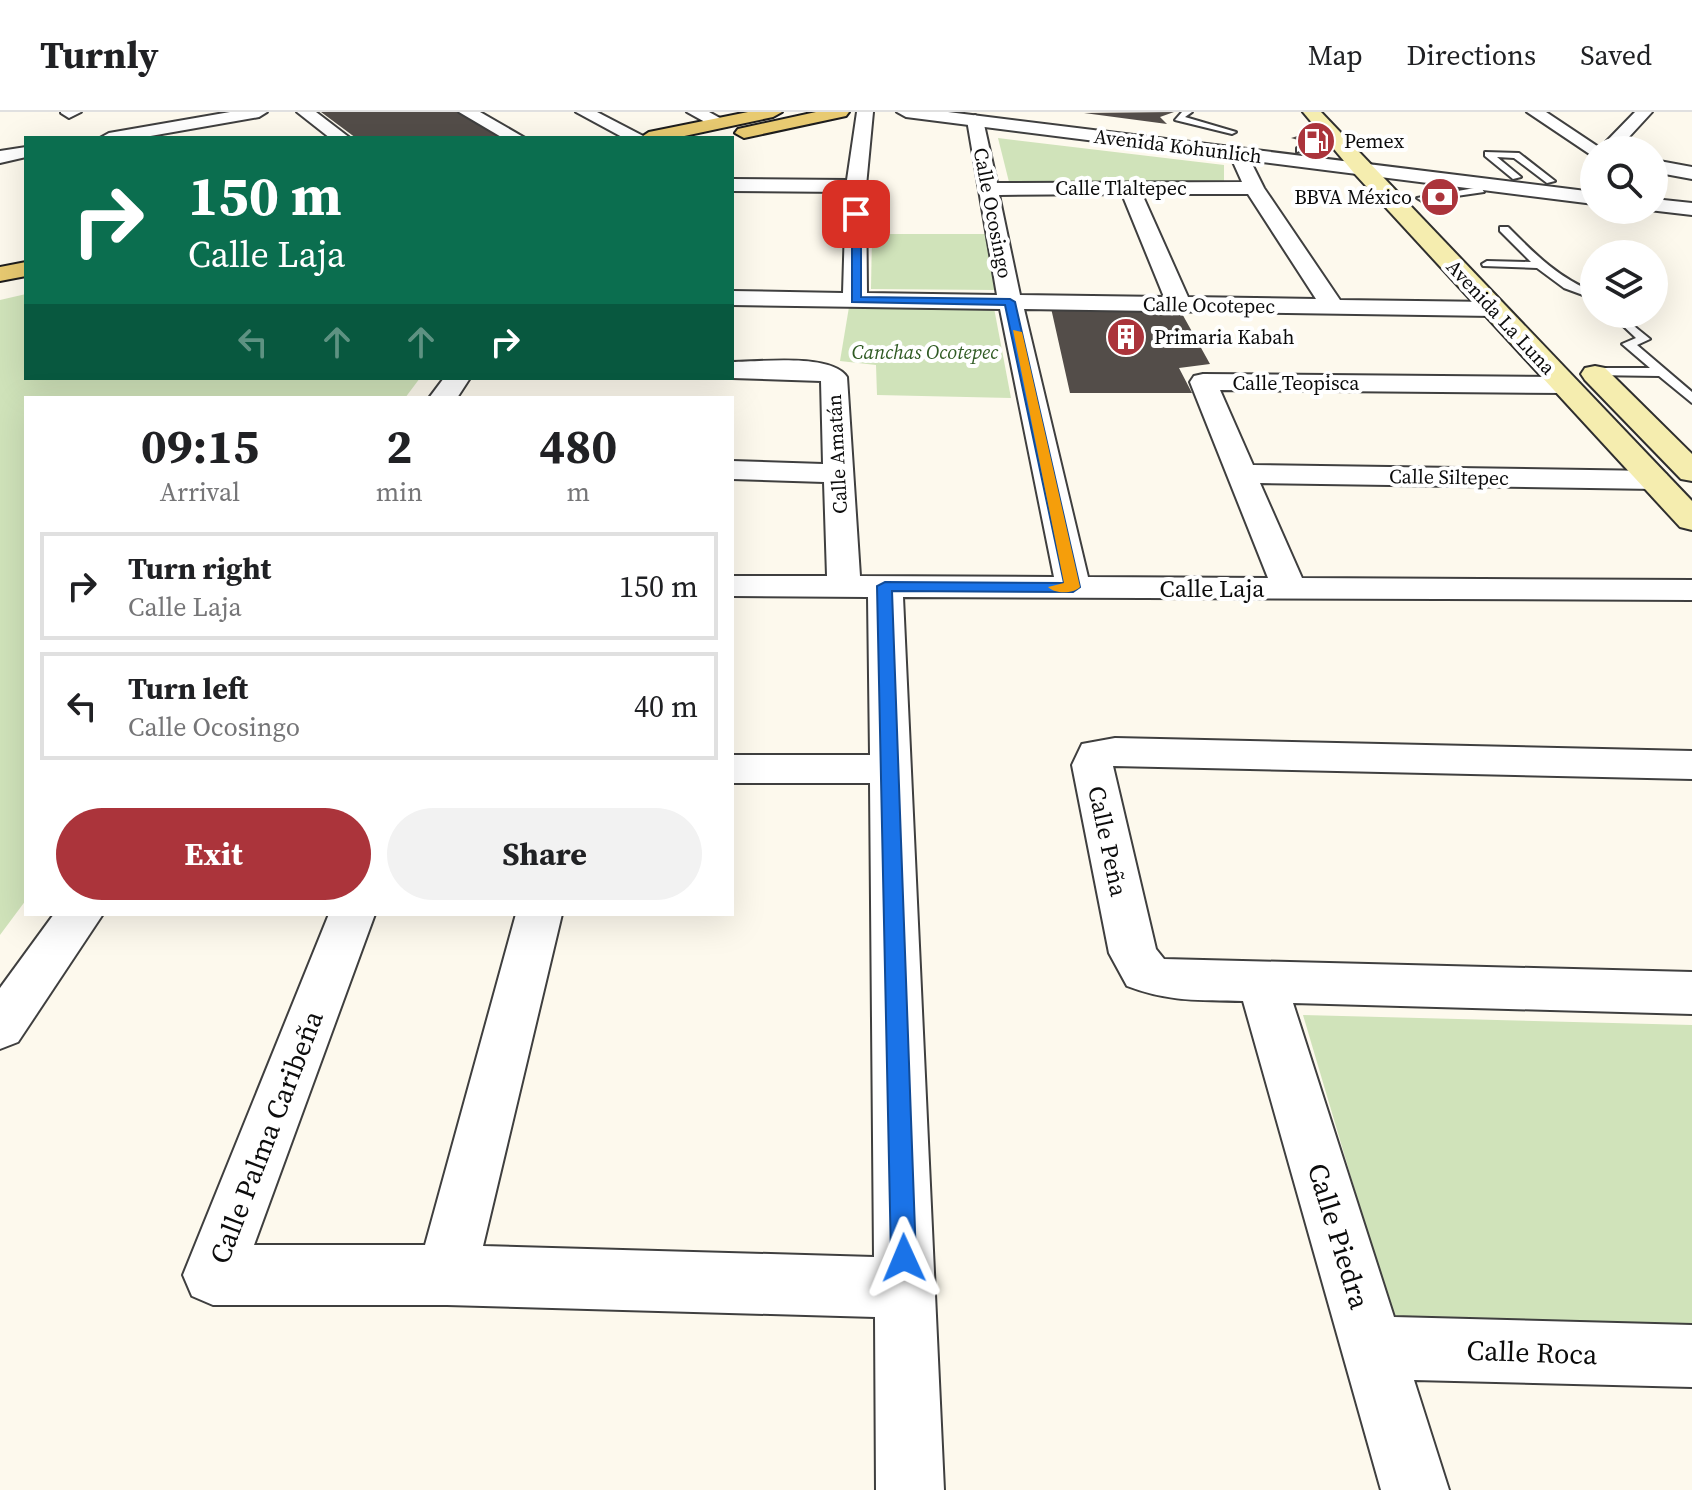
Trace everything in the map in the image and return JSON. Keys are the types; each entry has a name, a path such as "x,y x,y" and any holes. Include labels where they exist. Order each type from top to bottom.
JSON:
{"main road":[{"path":"719,130 773,112"},
{"path":"666,136 840,112"},
{"name":"Avenida La Luna","path":"1312,112 1330,150 1493,309 1692,520"},
{"path":"1343,112 1444,220"},
{"name":"Avenida La Luna","path":"1465,242 1508,286"},
{"path":"0,274 24,269"},
{"path":"0,290 24,284"},
{"name":"Avenida La Luna","path":"1572,351 1687,462"}],"street":[{"path":"121,136 259,112"},
{"path":"305,112 338,136"},
{"path":"467,112 512,136"},
{"path":"584,112 634,136"},
{"path":"695,112 719,130"},
{"path":"855,300 856,186 865,112"},
{"name":"Avenida Kohunlich","path":"906,112 981,116 1151,137 1232,137 1330,150 1392,167 1476,183 1580,196"},
{"path":"1535,112 1580,143"},
{"path":"1621,136 1644,112"},
{"name":"Calle Ocosingo","path":"981,116 988,189 1010,302 1073,587"},
{"path":"1232,137 1254,188 1333,307"},
{"name":"Avenida Kohunlich","path":"1232,137 1330,150"},
{"path":"0,157 24,152"},
{"name":"Avenida Kohunlich","path":"1392,167 1580,184"},
{"path":"1668,169 1692,173"},
{"path":"734,187 856,186"},
{"path":"1129,188 1179,305"},
{"name":"Calle Tlaltepec","path":"988,189 1254,188"},
{"path":"1668,195 1692,198"},
{"path":"1668,206 1692,209"},
{"name":"Calle Ocotepec","path":"734,298 1493,309"},
{"name":"Calle Amatán","path":"734,370 820,370 834,377 838,473 864,586 890,769 910,1490"},
{"name":"Calle Teopisca","path":"1289,588 1203,382 1565,385"},
{"path":"734,470 838,473"},
{"name":"Calle Siltepec","path":"1242,474 1655,480"},
{"name":"Calle Laja","path":"734,586 1692,590"},
{"name":"Calle Peña","path":"1692,765 1096,754 1092,765 1133,953 1144,972 1163,979 1692,993"},
{"path":"734,769 890,769"},
{"path":"0,1027 79,916"},
{"name":"Calle Palma Caribeña","path":"351,916 213,1275 447,1275 904,1288"},
{"path":"447,1275 538,916"},
{"name":"Calle Piedra","path":"1262,981 1415,1490"},
{"name":"Calle Roca","path":"1372,1348 1692,1356"}],"lane":[{"path":"1188,112 1178,118 1232,137"},
{"path":"1516,177 1488,154 1516,155 1550,181"},
{"path":"1422,198 1470,194 1481,190 1476,183"},
{"path":"1504,229 1540,265 1568,286 1580,291"},
{"path":"1487,264 1540,265"},
{"path":"1632,328 1644,339 1628,344 1692,399"},
{"path":"1594,372 1662,372"}],"green space":[{"path":"998,138 1224,165 1224,181 1009,182"},
{"path":"872,234 986,234 996,290 871,289"},
{"path":"24,294 24,380 418,380 406,396 24,396 24,903 0,935 0,300"},
{"name":"Canchas Ocotepec","path":"849,307 994,308 1011,398 877,395 876,365 840,361"},
{"path":"1303,1015 1692,1025 1692,1338 1396,1329"}],"building":[{"path":"321,112 457,112 501,136 353,136"},
{"path":"1174,112 1160,117 1167,124 1084,113"},
{"name":"Pemex","path":"1304,134 1335,143 1322,147 1291,138"},
{"name":"Primaria Kabah","path":"1051,308 1180,310 1210,364 1179,368 1192,393 1070,393"}],"slow traffic":[{"path":"1016,332 1073,587 1056,587"}],"place":[{"name":"Pemex","path":"1316,141"},
{"name":"BBVA México","path":"1440,197"},
{"name":"Primaria Kabah","path":"1126,337"}],"route":[{"path":"856,214 855,300 1010,302 1073,587 885,586 904,1258"}]}
